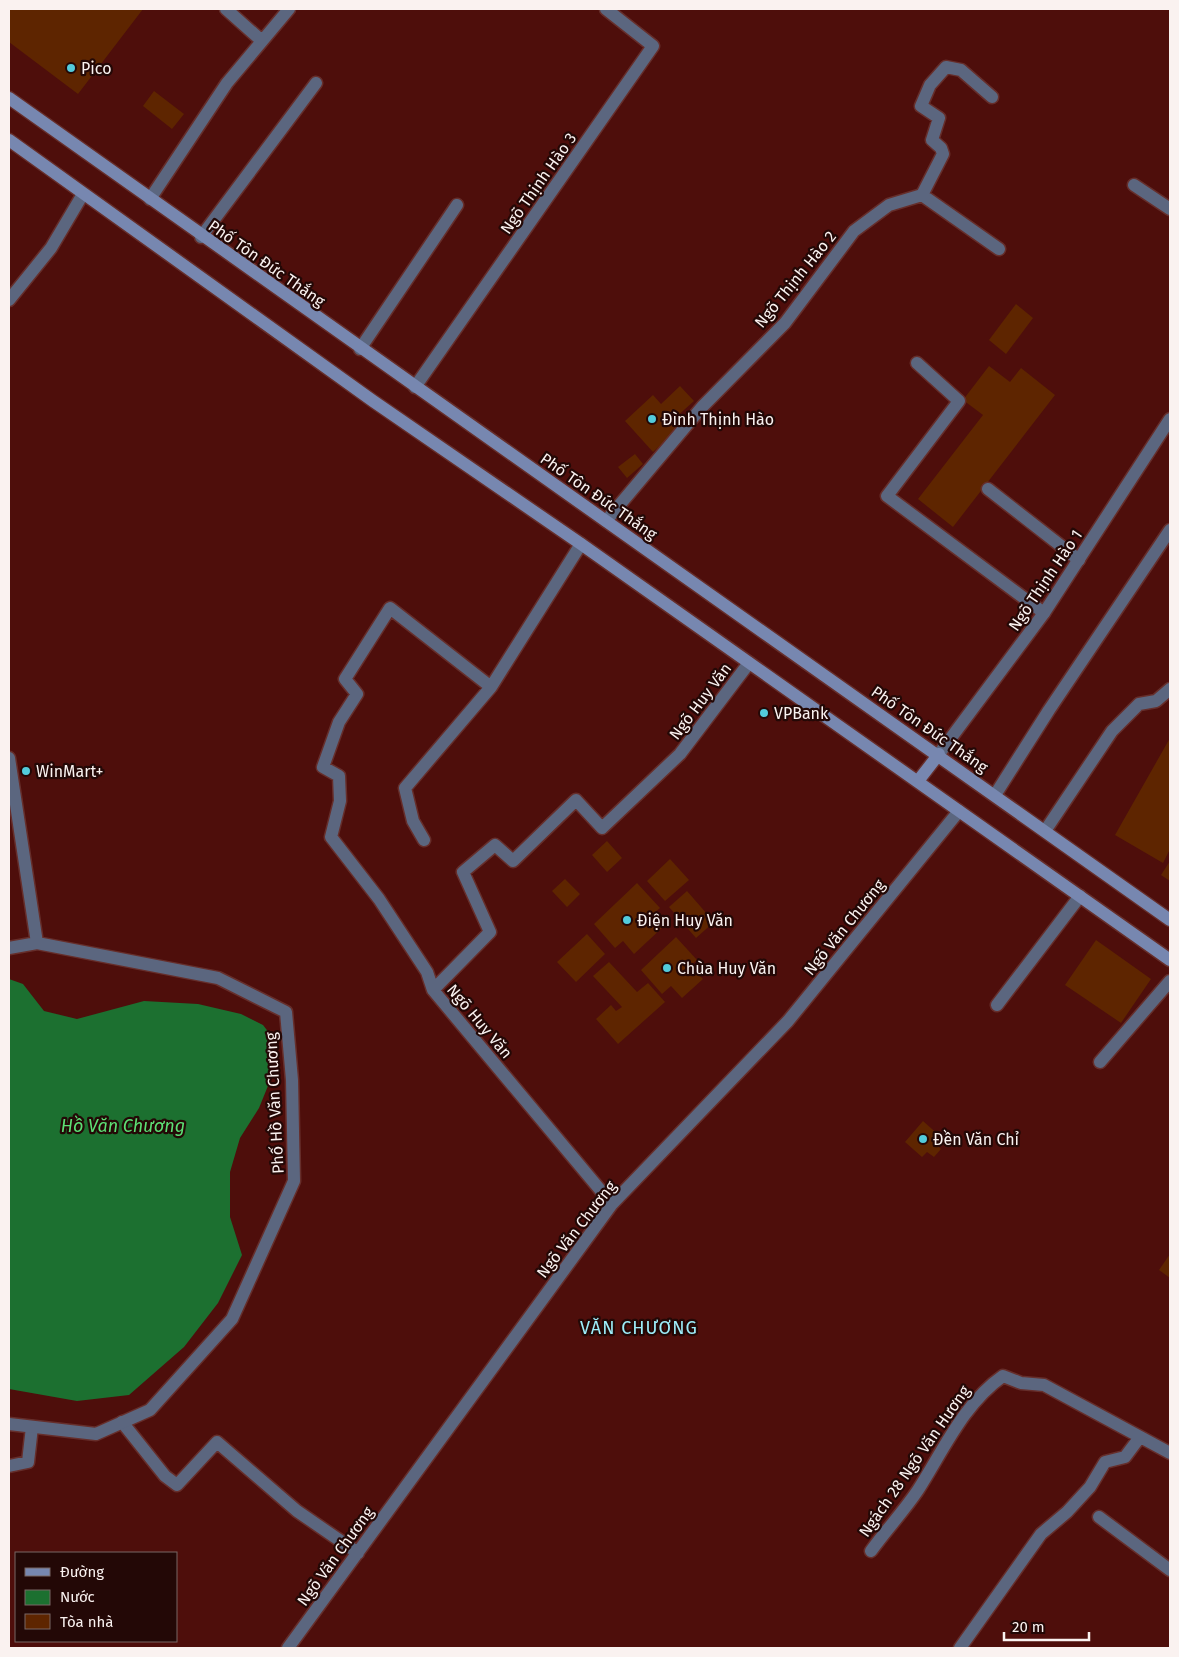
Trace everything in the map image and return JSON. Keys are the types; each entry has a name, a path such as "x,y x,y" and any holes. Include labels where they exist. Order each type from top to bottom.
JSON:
{"main road":[{"name":"Phố Tôn Đức Thắng","path":"9,98 201,237 939,754 1170,920"},
{"path":"9,140 373,401 582,544 1170,960"},
{"path":"918,782 939,754"}],"street":[{"path":"226,9 262,41"},
{"path":"150,199 227,83 289,9"},
{"name":"Ngõ Thịnh Hào 3","path":"415,387 652,46 606,9"},
{"path":"620,20 628,9"},
{"path":"992,97 961,70 946,67 930,85 921,106 939,118 932,140 941,148 943,154 922,195 999,250"},
{"path":"201,237 316,83"},
{"path":"1134,185 1170,209"},
{"path":"9,300 51,248 83,194"},
{"name":"Ngõ Thịnh Hào 2","path":"606,521 702,407 785,323 854,231 889,205 922,195"},
{"path":"360,349 457,205"},
{"path":"917,364 959,401 887,496 1044,613"},
{"name":"Ngõ Thịnh Hào 1","path":"939,754 1044,613 1170,419"},
{"path":"988,488 1079,560"},
{"path":"994,795 1170,530"},
{"path":"424,840 413,821 405,788 491,687 582,544"},
{"path":"433,990 427,972 379,899 331,837 340,801 340,776 323,767 339,722 357,694 345,679 390,608 491,687"},
{"name":"Ngõ Huy Văn","path":"612,1204 433,990 490,932 463,872 495,845 513,861 576,800 602,828 680,754 749,663"},
{"path":"1045,831 1112,731 1140,704 1156,701 1170,689"},
{"path":"9,758 37,943"},
{"name":"Ngõ Văn Chương","path":"288,1648 612,1204 788,1021 959,811"},
{"path":"997,1005 1080,896"},
{"name":"Phố Hồ Văn Chương","path":"9,948 37,943 218,978 286,1012 292,1080 294,1181 232,1319 150,1410 96,1434 9,1424"},
{"path":"1100,1062 1170,981"},
{"name":"Ngách 28 Ngõ Văn Hương","path":"871,1551 917,1492 967,1413 987,1387 1002,1376 1021,1383 1044,1386 1170,1453"},
{"path":"122,1422 165,1476 177,1485 217,1442 297,1511 358,1553"},
{"path":"9,1466 28,1462 32,1426"},
{"path":"960,1648 1041,1534 1067,1512 1084,1494 1105,1462 1125,1457 1140,1437"},
{"path":"1100,1517 1170,1570"}],"water":[{"name":"Hồ Văn Chương","path":"9,979 23,984 44,1011 77,1019 144,1001 198,1004 241,1014 263,1025 273,1038 272,1076 259,1108 240,1138 230,1172 230,1217 242,1255 218,1303 184,1347 129,1395 77,1401 9,1389"}],"building":[{"name":"Pico","path":"9,9 143,9 78,94 9,42"},
{"path":"154,91 184,114 172,129 143,106"},
{"path":"1016,304 1033,318 1006,354 989,340"},
{"path":"989,366 1010,382 1021,368 1055,395 953,527 918,499 983,415 963,400"},
{"name":"Đình Thịnh Hào","path":"680,386 694,401 675,418 682,426 653,452 625,421 653,395 661,404"},
{"path":"635,454 643,464 627,478 618,467"},
{"path":"1170,738 1170,849 1163,863 1115,835"},
{"path":"607,841 622,858 607,872 592,855"},
{"path":"670,859 689,880 665,901 647,881"},
{"path":"1170,861 1170,881 1161,875"},
{"path":"565,879 580,894 567,907 552,891"},
{"name":"Điện Huy Văn","path":"637,883 660,908 652,915 663,927 634,954 623,941 615,948 594,924"},
{"path":"687,891 714,922 696,938 669,907"},
{"path":"587,934 605,954 576,982 557,962"},
{"name":"Chùa Huy Văn","path":"676,937 697,960 690,966 703,979 682,998 671,986 662,994 641,970"},
{"path":"1096,940 1151,979 1121,1023 1065,985"},
{"path":"609,962 637,992 648,983 665,1002 618,1044 596,1019 611,1005 616,1011 622,1007 593,976"},
{"name":"Đền Văn Chỉ","path":"923,1121 941,1137 935,1143 941,1149 934,1157 927,1152 922,1157 905,1142"},
{"path":"1170,1254 1170,1278 1159,1270"}],"place":[{"name":"Pico","path":"71,68"},
{"name":"Đình Thịnh Hào","path":"652,419"},
{"name":"VPBank","path":"764,713"},
{"name":"WinMart+","path":"26,771"},
{"name":"Điện Huy Văn","path":"627,920"},
{"name":"Chùa Huy Văn","path":"667,968"},
{"name":"Đền Văn Chỉ","path":"923,1139"}],"district":[{"name":"VĂN CHƯƠNG","path":"639,1328"}]}
